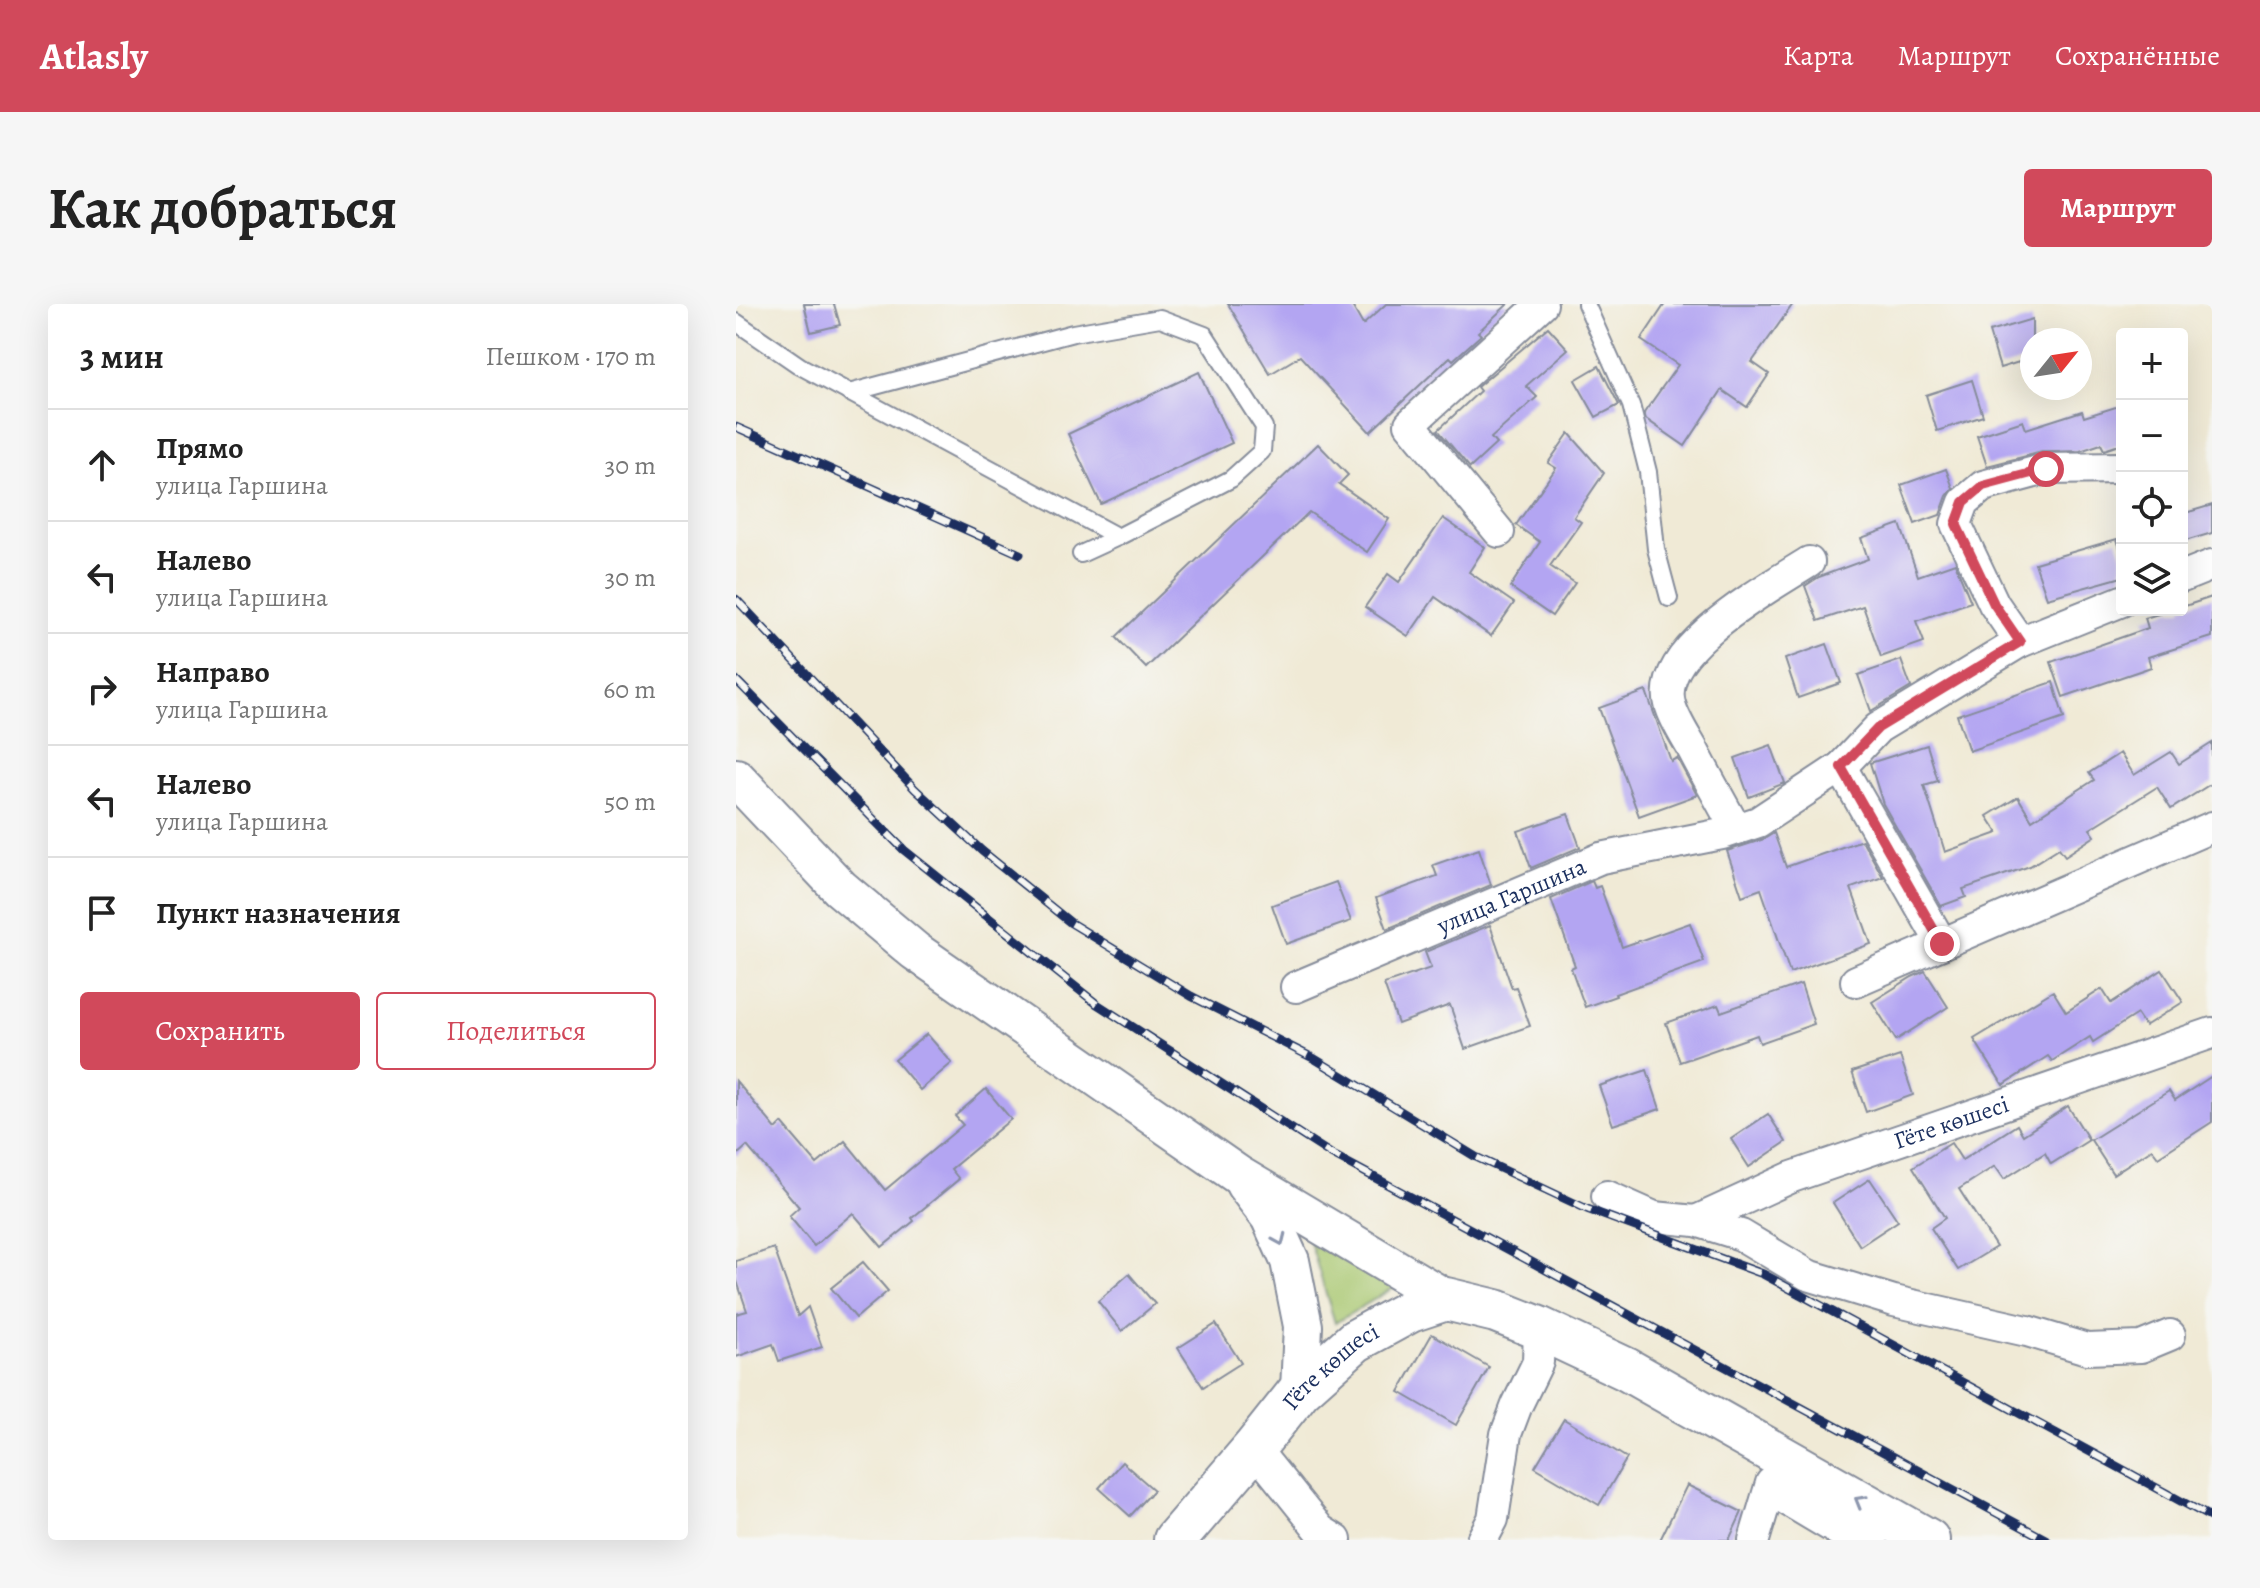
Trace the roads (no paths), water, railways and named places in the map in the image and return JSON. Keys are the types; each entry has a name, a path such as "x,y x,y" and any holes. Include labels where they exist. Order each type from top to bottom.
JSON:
{"main road":[{"path":"1446,1299 1496,1311 1626,1369 1928,1540"},
{"name":"Гёте көшесі","path":"1175,1540 1300,1390 1355,1341 1410,1311 1446,1299"},
{"path":"1539,1328 1613,1389 1866,1540"}],"street":[{"path":"1499,532 1410,424 1542,304"},
{"path":"2020,642 1994,604 1956,524 1964,502 1983,486 2046,469 2116,468"},
{"path":"1736,829 1673,712 1669,702 1671,678 1682,655 1731,612 1809,562"},
{"path":"2188,575 2212,565"},
{"name":"улица Гаршина","path":"1296,987 1601,858 1722,834 1758,822 1841,767 1878,728 2020,642 2116,603"},
{"path":"1841,767 1942,944"},
{"path":"736,778 840,888 915,951 1238,1175 1446,1299"},
{"path":"1856,981 2212,827"},
{"name":"Гёте көшесі","path":"1696,1221 1792,1177 2212,1033"},
{"path":"1238,1175 1270,1217 1290,1261 1303,1326 1300,1390"},
{"path":"1607,1196 1654,1217 1696,1221 1741,1235 1808,1275 1894,1301 2027,1331 2087,1349 2141,1347 2170,1335"},
{"path":"1482,1540 1493,1519 1506,1434 1538,1362 1539,1328"},
{"path":"1254,1448 1320,1530 1336,1540"},
{"path":"1754,1540 1771,1483"}],"lane":[{"path":"1586,304 1631,405 1648,472 1656,549 1669,598"},
{"path":"849,393 1073,333 1160,318 1205,335 1264,427 1262,451 1231,479 1081,554"},
{"path":"736,322 800,366 1118,537"}],"railway":[{"path":"736,427 1020,554"},
{"path":"736,599 915,789 982,851 1071,923 1191,996 1315,1059 1476,1157 1587,1209 1763,1274 2212,1518"},
{"path":"736,680 904,850 1097,1004 1331,1154 2047,1540"}]}
